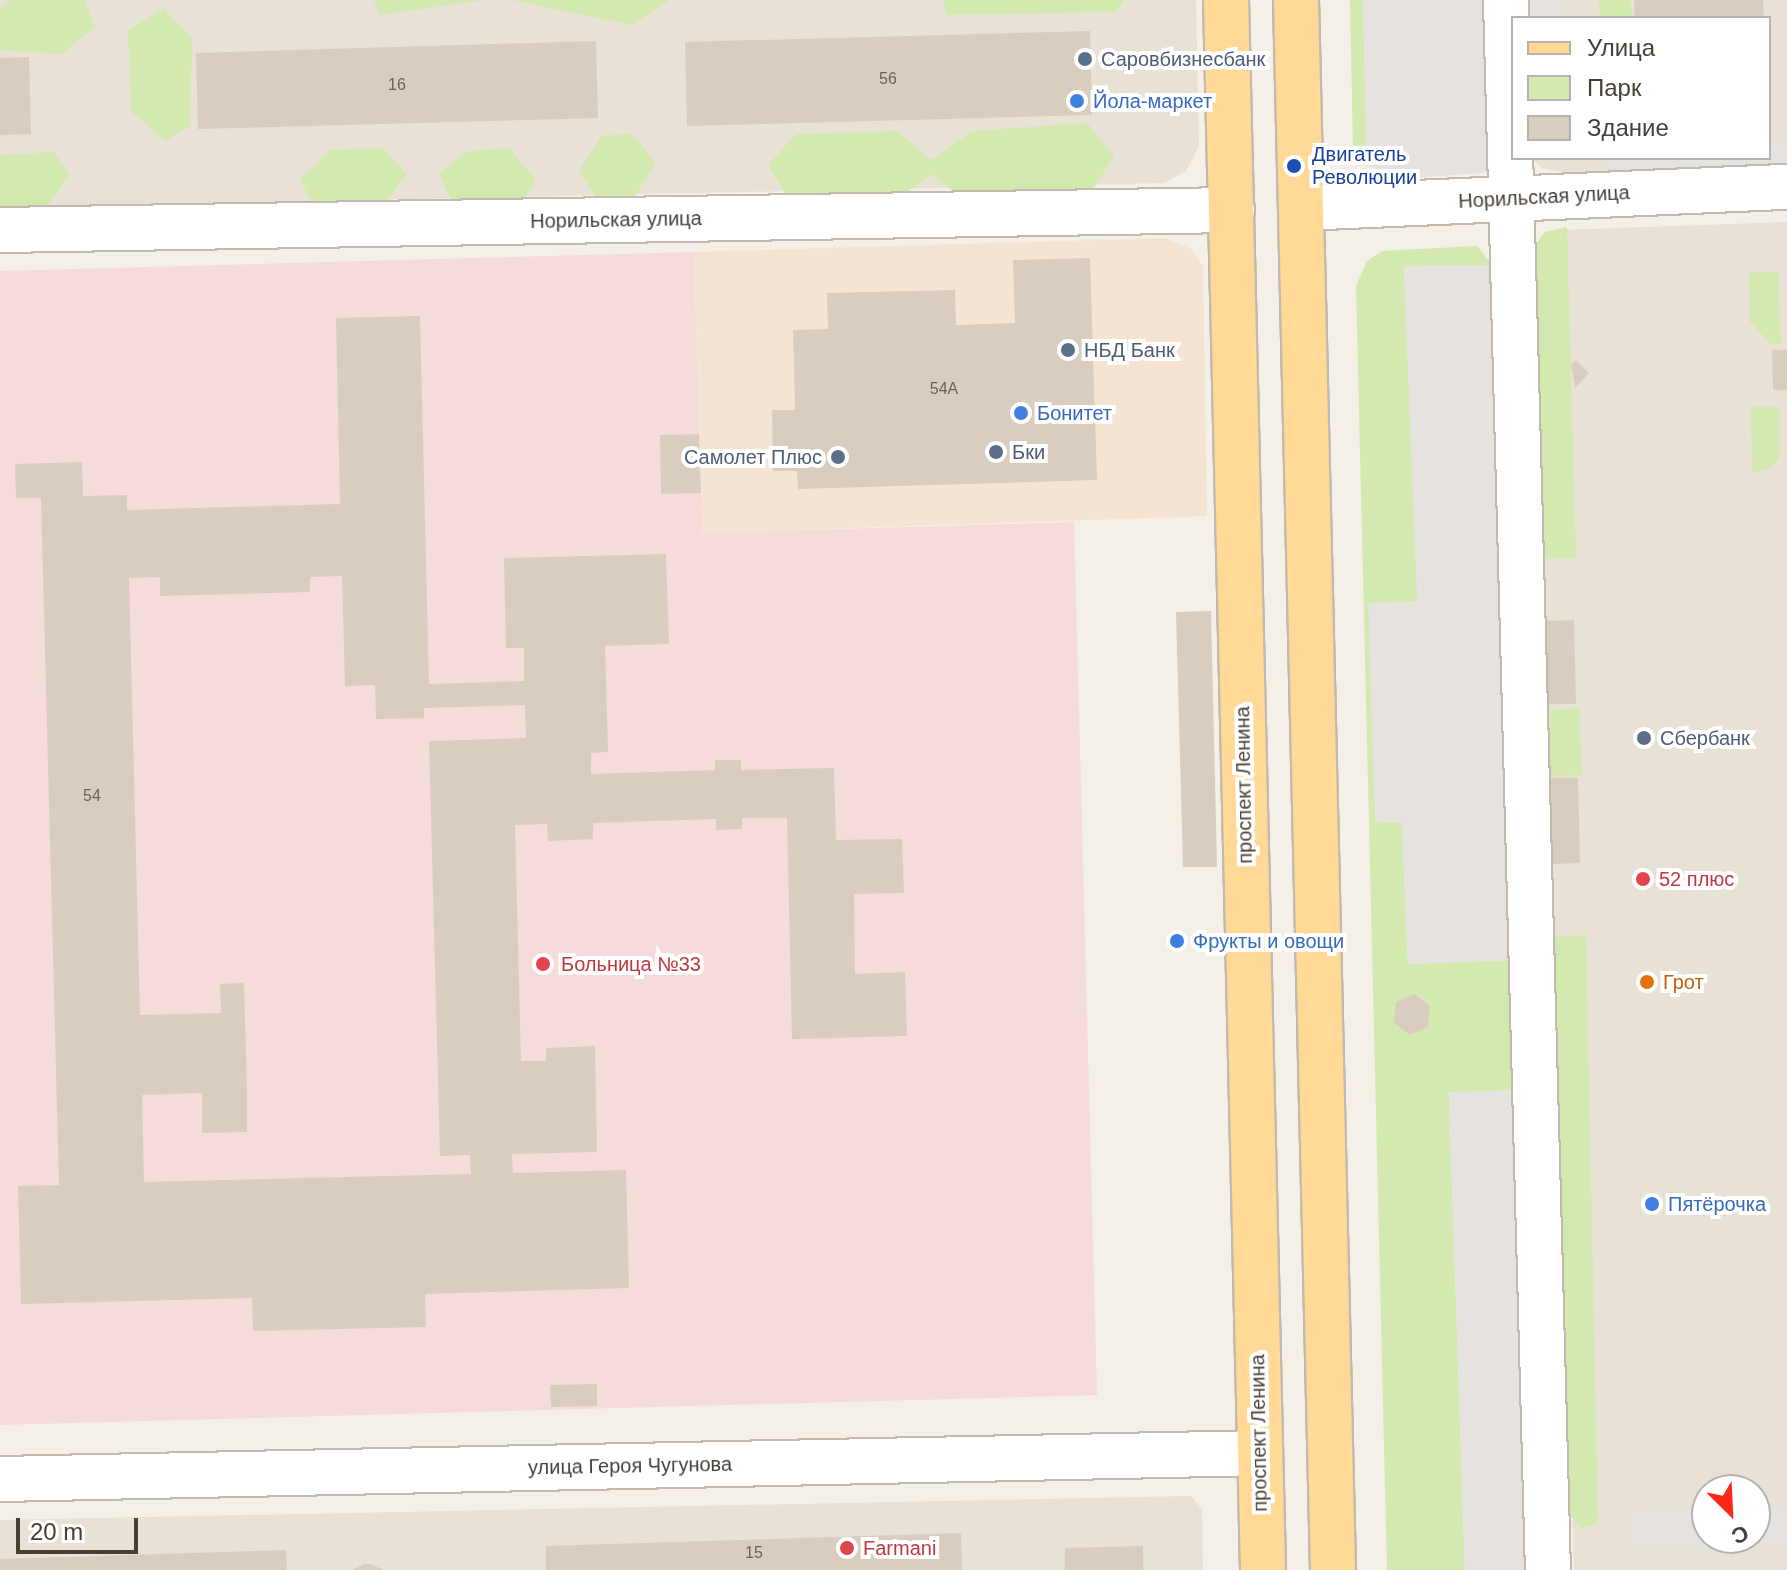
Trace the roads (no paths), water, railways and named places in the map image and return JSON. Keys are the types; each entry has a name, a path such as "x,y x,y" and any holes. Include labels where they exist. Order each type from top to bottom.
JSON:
{"main road":[{"name":"проспект Ленина","path":"1226,0 1263,1570"},
{"path":"1296,0 1333,1570"}],"street":[{"path":"1506,0 1508,200 1548,1570"},
{"name":"Норильская улица","path":"1301,208 1787,187"},
{"name":"Норильская улица","path":"0,230 1232,210"},
{"name":"улица Героя Чугунова","path":"0,1479 1259,1453"}],"place":[{"name":"Саровбизнесбанк","path":"1085,59"},
{"name":"Йола-маркет","path":"1077,101"},
{"name":"Двигатель Революции","path":"1294,166"},
{"name":"НБД Банк","path":"1068,350"},
{"name":"Бонитет","path":"1021,413"},
{"name":"Бки","path":"996,452"},
{"name":"Самолет Плюс","path":"838,457"},
{"name":"Сбербанк","path":"1644,738"},
{"name":"52 плюс","path":"1643,879"},
{"name":"Фрукты и овощи","path":"1177,941"},
{"name":"Больница №33","path":"543,964"},
{"name":"Грот","path":"1647,982"},
{"name":"Пятёрочка","path":"1652,1204"},
{"name":"Farmani","path":"847,1548"}]}
